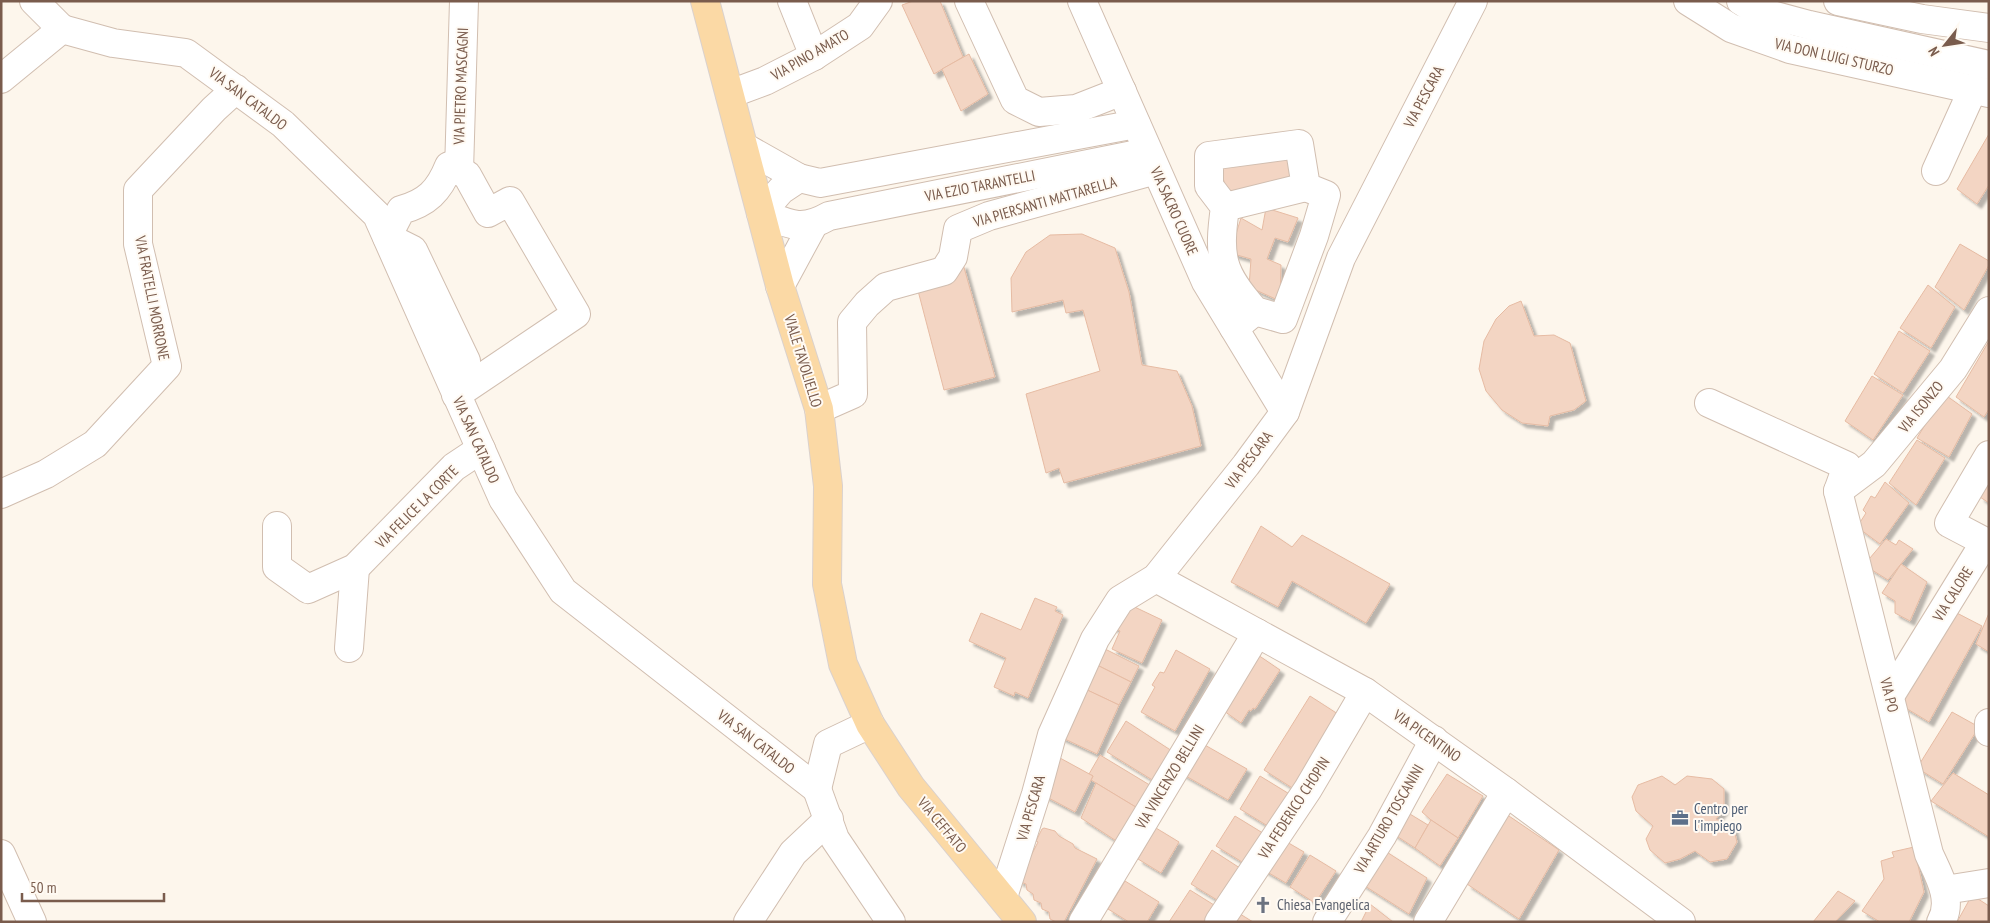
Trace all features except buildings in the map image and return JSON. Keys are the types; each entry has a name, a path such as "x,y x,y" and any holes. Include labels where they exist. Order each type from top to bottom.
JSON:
{"main road":[{"name":"VIALE TAVOLIELLO","path":"705,1 780,286 819,409 828,486 827,584 843,664 870,724"},
{"name":"VIA CEFFATO","path":"870,724 911,788 1022,922"}],"street":[{"path":"1,79 62,29 34,1"},
{"name":"VIA PIETRO MASCAGNI","path":"459,171 464,1"},
{"path":"792,1 814,56"},
{"name":"VIA PINO AMATO","path":"730,94 766,81 814,56 860,26 878,1"},
{"path":"969,1 1014,100 1039,112 1076,110 1122,91"},
{"name":"VIA SACRO CUORE","path":"1082,1 1206,282 1285,412"},
{"name":"VIA PESCARA","path":"1003,897 1036,794 1052,735 1095,640 1120,600 1156,578 1246,465 1285,412 1341,258 1473,1"},
{"name":"VIA DON LUIGI STURZO","path":"1688,1 1731,28 1790,49 1981,91"},
{"path":"1838,1 1922,19 1989,28"},
{"name":"VIA DON LUIGI STURZO","path":"1753,3 1757,11 1809,25 1989,65"},
{"name":"VIA SAN CATALDO","path":"62,29 113,43 186,53 283,124 377,215 503,499 563,591 817,789"},
{"name":"VIA FRATELLI MORRONE","path":"1,494 46,474 95,444 167,366 138,244 138,190 214,109 236,90"},
{"path":"1936,171 1981,91"},
{"path":"744,147 799,178 820,182 1136,124"},
{"path":"1157,171 1217,196 1306,187 1326,196 1314,236 1283,319 1255,311 1236,289 1222,261 1222,232 1217,196 1209,156 1299,144 1306,187"},
{"path":"387,237 401,210 419,205 443,182 449,166 467,175 488,213 510,200 576,314 456,395"},
{"name":"VIA EZIO TARANTELLI","path":"761,213 790,224 813,225 829,216 1157,171"},
{"name":"VIA PIERSANTI MATTARELLA","path":"819,409 853,394 852,322 867,304 886,287 944,271 953,257 958,229 989,216 1157,171"},
{"path":"761,213 781,190 799,178"},
{"path":"780,286 813,225"},
{"path":"1234,328 1255,311"},
{"name":"VIA ISONZO","path":"1842,479 1874,464 1952,369 1989,311"},
{"path":"1710,402 1842,479"},
{"name":"VIA FELICE LA CORTE","path":"277,526 277,567 308,589 355,568 454,467 481,449"},
{"name":"VIA CALORE","path":"1890,696 1987,543 1949,523 1989,455"},
{"name":"VIA PO","path":"1842,479 1890,696 1929,854 1945,890 1945,914 1941,922"},
{"path":"349,648 355,568"},
{"name":"VIA PICENTINO","path":"1156,578 1365,692 1506,792 1681,922"},
{"name":"VIA VINCENZO BELLINI","path":"1083,922 1257,633"},
{"name":"VIA FEDERICO CHOPIN","path":"1219,922 1308,789 1365,692"},
{"path":"1989,723 1989,732"},
{"path":"870,724 828,744 817,789 835,839 891,922"},
{"name":"VIA ARTURO TOSCANINI","path":"1328,922 1382,836 1434,740"},
{"path":"1428,922 1506,792"},
{"path":"748,922 793,853 829,819"},
{"path":"1,854 32,922"},
{"path":"1945,890 1989,883"}],"place":[{"name":"Centro per l'impiego","path":"1680,818"},
{"name":"Chiesa Evangelica","path":"1263,905"}]}
